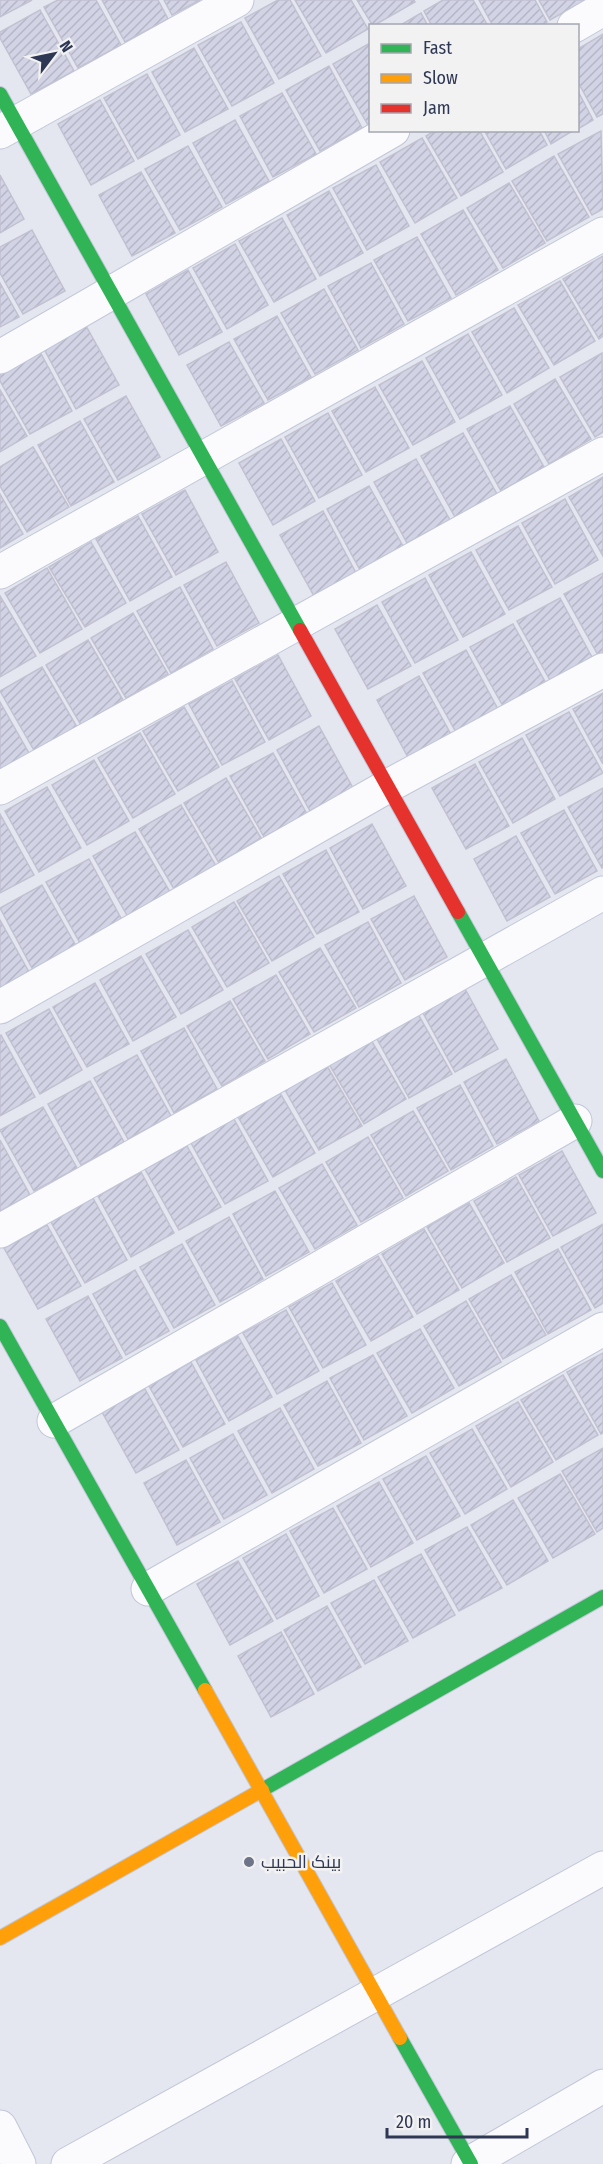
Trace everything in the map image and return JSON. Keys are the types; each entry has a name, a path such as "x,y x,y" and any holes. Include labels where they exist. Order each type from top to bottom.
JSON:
{"street":[{"path":"8,128 237,0"},
{"path":"577,24 603,9"},
{"path":"0,94 8,128 112,294 603,1171"},
{"path":"0,357 390,132"},
{"path":"0,572 603,234"},
{"path":"0,788 603,454"},
{"path":"0,1007 388,786 603,670"},
{"path":"0,1231 603,893"},
{"path":"54,1421 575,1121"},
{"path":"0,1326 263,1791 470,2164 603,2086"},
{"path":"148,1588 603,1329"},
{"path":"0,1938 603,1597"},
{"path":"68,2164 603,1868"},
{"path":"0,2127 19,2164"}],"building":[{"path":"0,0 32,0 0,17"},
{"path":"58,0 96,0 121,45 78,68 44,7"},
{"path":"102,0 158,0 168,19 125,42"},
{"path":"164,0 200,0 172,15"},
{"path":"278,0 290,0 321,56 279,79 245,18"},
{"path":"295,0 351,0 368,29 326,53"},
{"path":"357,0 414,0 415,2 376,24 372,24"},
{"path":"443,0 473,0 487,24 431,24 424,11"},
{"path":"479,0 535,0 547,22 544,24 492,24"},
{"path":"539,0 586,0 550,20"},
{"path":"40,10 74,71 31,94 0,38 0,32"},
{"path":"421,13 427,24 402,24"},
{"path":"241,22 274,83 232,106 198,45"},
{"path":"603,34 603,114 597,117 579,84 579,48"},
{"path":"369,44 368,125 333,64"},
{"path":"194,48 228,109 185,132 152,72"},
{"path":"329,66 362,128 320,151 286,90"},
{"path":"147,74 180,135 138,159 104,98"},
{"path":"282,93 316,154 273,177 240,116"},
{"path":"579,93 593,120 579,128"},
{"path":"100,100 134,161 91,185 58,124"},
{"path":"235,120 269,181 226,204 193,143"},
{"path":"601,131 603,209 592,215 558,154"},
{"path":"433,132 480,132 503,172 461,196 426,136"},
{"path":"485,132 540,132 547,145 506,169"},
{"path":"545,132 571,132 551,144"},
{"path":"422,138 457,198 415,223 380,162"},
{"path":"188,146 222,207 180,230 145,169"},
{"path":"554,156 589,217 547,241 512,181"},
{"path":"376,165 409,226 367,250 333,188"},
{"path":"141,172 175,233 132,256 99,195"},
{"path":"0,175 24,219 0,233"},
{"path":"509,183 545,243 503,268 467,208"},
{"path":"329,191 363,253 320,276 287,215"},
{"path":"463,210 498,270 456,295 421,234"},
{"path":"282,218 316,279 274,302 239,241"},
{"path":"32,230 65,291 23,314 0,273 0,247"},
{"path":"417,237 451,298 408,321 374,260"},
{"path":"235,244 268,305 227,329 193,268"},
{"path":"603,256 603,336 599,339 563,279"},
{"path":"371,263 404,324 361,348 328,286"},
{"path":"188,270 222,332 179,355 146,294"},
{"path":"560,281 595,341 554,365 518,305"},
{"path":"0,283 19,317 0,327"},
{"path":"324,289 358,350 315,374 281,313"},
{"path":"514,308 549,368 507,393 472,332"},
{"path":"277,316 311,377 268,400 234,339"},
{"path":"85,324 119,385 76,409 43,347"},
{"path":"468,334 502,395 460,419 426,358"},
{"path":"229,342 264,403 221,426 187,365"},
{"path":"39,350 72,411 30,434 0,381 0,371"},
{"path":"602,353 603,432 595,437 560,377"},
{"path":"422,361 455,422 413,445 379,385"},
{"path":"555,379 591,439 549,464 514,404"},
{"path":"375,387 409,448 366,472 332,411"},
{"path":"0,390 27,436 0,452"},
{"path":"126,396 160,457 118,480 84,419"},
{"path":"510,406 544,467 501,491 467,429"},
{"path":"328,413 362,475 319,498 285,437"},
{"path":"80,421 114,482 71,506 38,445"},
{"path":"463,433 497,494 455,517 421,456"},
{"path":"281,439 315,501 273,525 239,463"},
{"path":"33,447 69,507 27,532 0,486 0,467"},
{"path":"416,459 450,520 407,543 374,482"},
{"path":"603,477 603,556 569,497"},
{"path":"369,486 403,546 360,570 327,509"},
{"path":"185,490 218,552 176,575 142,514"},
{"path":"0,494 23,534 0,548"},
{"path":"565,499 598,560 555,584 522,523"},
{"path":"323,511 356,573 314,596 280,535"},
{"path":"138,516 172,577 130,601 96,539"},
{"path":"518,526 552,587 509,610 476,550"},
{"path":"91,542 126,603 85,627 49,567"},
{"path":"471,552 505,614 463,637 429,575"},
{"path":"226,562 259,623 217,646 184,585"},
{"path":"47,568 82,629 40,653 5,593"},
{"path":"603,573 603,653 598,655 564,594"},
{"path":"425,578 458,640 415,663 382,602"},
{"path":"180,587 213,649 171,673 137,611"},
{"path":"0,596 36,656 0,677"},
{"path":"560,598 593,659 551,682 517,621"},
{"path":"377,605 411,666 368,689 335,629"},
{"path":"133,613 168,674 126,698 91,638"},
{"path":"513,624 547,685 504,708 470,647"},
{"path":"88,640 123,700 81,725 46,665"},
{"path":"466,650 499,711 457,734 423,673"},
{"path":"278,655 311,716 269,740 235,679"},
{"path":"42,667 77,727 35,752 0,691"},
{"path":"419,676 453,738 410,761 377,700"},
{"path":"232,681 265,742 222,765 189,704"},
{"path":"603,693 603,764 573,709"},
{"path":"0,702 30,755 0,771"},
{"path":"184,707 219,767 178,791 143,731"},
{"path":"569,712 603,773 560,796 526,735"},
{"path":"319,726 353,788 310,811 277,750"},
{"path":"140,733 175,794 133,818 98,758"},
{"path":"522,738 555,799 513,823 479,762"},
{"path":"273,753 307,814 264,837 230,776"},
{"path":"94,760 129,821 87,845 52,785"},
{"path":"475,764 509,826 466,849 432,788"},
{"path":"226,778 261,838 219,863 184,803"},
{"path":"47,787 81,848 39,872 5,811"},
{"path":"603,788 603,867 602,868 568,807"},
{"path":"181,805 216,866 174,889 139,829"},
{"path":"564,810 597,871 555,894 521,833"},
{"path":"0,814 34,875 0,893"},
{"path":"372,824 406,886 363,909 330,848"},
{"path":"135,832 170,892 128,917 93,856"},
{"path":"516,836 550,897 507,921 474,859"},
{"path":"326,850 359,912 317,934 283,874"},
{"path":"89,859 122,920 80,943 46,882"},
{"path":"279,876 314,937 272,961 237,901"},
{"path":"42,885 76,946 33,970 0,908"},
{"path":"414,896 447,957 405,980 371,919"},
{"path":"234,902 269,963 227,987 192,927"},
{"path":"0,920 29,972 0,988"},
{"path":"368,922 401,983 359,1007 325,945"},
{"path":"188,930 223,990 181,1014 146,954"},
{"path":"320,948 356,1008 314,1032 279,972"},
{"path":"141,956 176,1017 133,1041 100,980"},
{"path":"276,975 310,1034 268,1059 233,999"},
{"path":"95,983 129,1044 87,1067 53,1007"},
{"path":"464,987 498,1049 455,1072 422,1011"},
{"path":"230,1001 265,1061 222,1086 187,1026"},
{"path":"49,1009 82,1070 40,1094 6,1033"},
{"path":"418,1014 452,1074 409,1098 376,1037"},
{"path":"184,1028 217,1089 174,1113 141,1051"},
{"path":"0,1036 35,1097 0,1116"},
{"path":"371,1040 406,1099 364,1124 329,1064"},
{"path":"137,1055 171,1116 128,1139 94,1078"},
{"path":"506,1059 539,1121 497,1144 464,1082"},
{"path":"327,1066 362,1126 319,1150 285,1090"},
{"path":"90,1081 124,1142 81,1165 48,1104"},
{"path":"460,1085 493,1146 451,1170 417,1108"},
{"path":"280,1093 315,1153 273,1177 238,1117"},
{"path":"43,1107 77,1168 34,1191 0,1130"},
{"path":"413,1111 448,1171 406,1196 371,1135"},
{"path":"234,1119 268,1181 225,1204 191,1143"},
{"path":"368,1137 403,1198 361,1222 326,1162"},
{"path":"0,1140 30,1195 0,1211"},
{"path":"187,1146 221,1207 179,1230 145,1169"},
{"path":"562,1151 596,1213 553,1236 519,1175"},
{"path":"322,1164 357,1225 315,1249 279,1188"},
{"path":"141,1172 174,1233 131,1257 98,1196"},
{"path":"516,1177 550,1238 507,1262 474,1201"},
{"path":"275,1191 309,1252 266,1276 233,1214"},
{"path":"93,1198 127,1260 85,1283 51,1222"},
{"path":"469,1203 504,1263 462,1288 427,1227"},
{"path":"229,1217 263,1279 220,1302 186,1241"},
{"path":"603,1224 603,1303 595,1308 561,1247"},
{"path":"47,1225 81,1286 38,1309 4,1248"},
{"path":"424,1229 459,1290 417,1314 382,1254"},
{"path":"182,1244 215,1305 174,1328 140,1267"},
{"path":"558,1249 591,1310 548,1334 515,1272"},
{"path":"378,1256 413,1317 371,1341 336,1281"},
{"path":"135,1270 169,1331 126,1355 93,1294"},
{"path":"511,1275 546,1335 503,1359 469,1299"},
{"path":"332,1283 366,1345 323,1368 289,1307"},
{"path":"88,1296 122,1358 80,1381 46,1319"},
{"path":"466,1301 501,1362 459,1386 424,1326"},
{"path":"286,1310 319,1371 277,1394 243,1333"},
{"path":"420,1329 454,1388 412,1413 377,1353"},
{"path":"238,1336 272,1397 229,1421 196,1360"},
{"path":"603,1353 603,1433 601,1434 567,1372"},
{"path":"373,1355 407,1416 364,1440 330,1378"},
{"path":"191,1362 225,1424 183,1447 149,1386"},
{"path":"563,1375 598,1435 556,1460 521,1400"},
{"path":"327,1381 361,1443 318,1466 284,1405"},
{"path":"145,1389 179,1450 136,1473 102,1412"},
{"path":"518,1402 553,1462 511,1487 476,1426"},
{"path":"280,1408 314,1469 272,1493 238,1431"},
{"path":"472,1429 507,1489 465,1514 430,1453"},
{"path":"233,1434 267,1495 224,1519 190,1458"},
{"path":"603,1448 603,1528 597,1532 562,1471"},
{"path":"426,1456 460,1516 417,1540 383,1479"},
{"path":"186,1460 220,1522 177,1545 144,1483"},
{"path":"560,1474 595,1534 553,1558 518,1498"},
{"path":"379,1482 413,1543 371,1567 337,1506"},
{"path":"513,1500 548,1561 507,1585 471,1525"},
{"path":"333,1508 367,1569 324,1593 290,1531"},
{"path":"467,1527 502,1588 459,1611 425,1550"},
{"path":"286,1534 319,1596 277,1619 243,1558"},
{"path":"421,1554 455,1615 413,1638 378,1577"},
{"path":"238,1561 273,1621 230,1645 197,1584"},
{"path":"374,1580 408,1641 365,1664 331,1603"},
{"path":"327,1606 361,1667 318,1691 284,1630"},
{"path":"281,1632 314,1694 271,1717 238,1656"}],"traffic: fast":[{"path":"0,94 300,630"},
{"path":"458,912 603,1171"},
{"path":"0,1326 205,1690"},
{"path":"262,1790 603,1597"},
{"path":"400,2038 471,2164"}],"traffic: slow":[{"path":"205,1690 400,2038"},
{"path":"0,1938 262,1790"}],"traffic: jam":[{"path":"300,630 458,912"}],"place":[{"name":"بينک الحبيب","path":"249,1862"}]}
